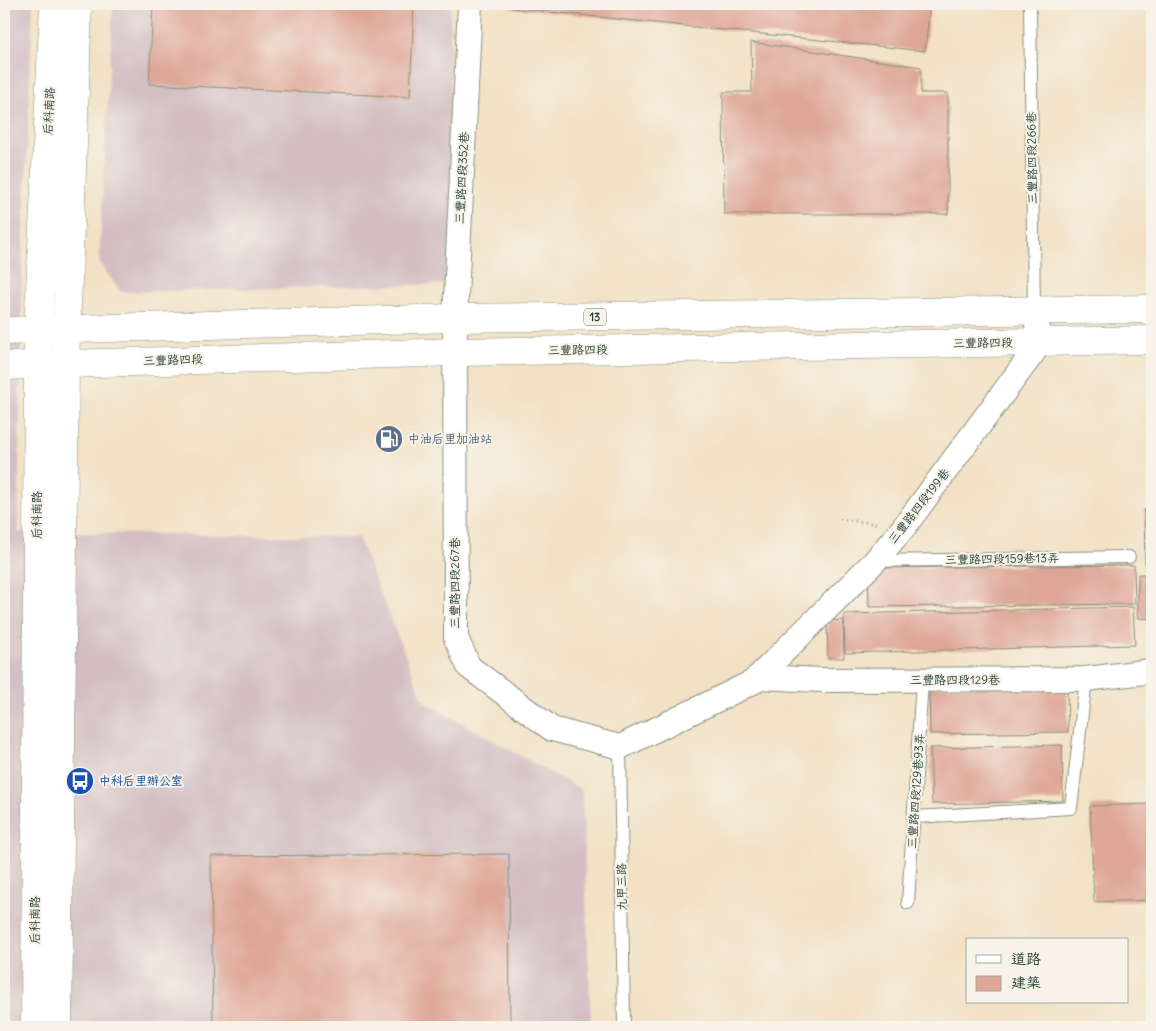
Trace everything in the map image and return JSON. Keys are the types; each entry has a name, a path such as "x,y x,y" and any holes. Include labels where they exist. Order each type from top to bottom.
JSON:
{"main road":[{"name":"后科南路","path":"50,602 38,366 38,330 54,4"},
{"name":"后科南路","path":"58,1027 48,915 50,602 67,329 78,4"},
{"name":"13","path":"4,331 456,318 1152,309"},
{"name":"三豐路四段","path":"4,366 455,352 1152,340"},
{"name":"后科南路","path":"35,1027 48,915"}],"street":[{"name":"三豐路四段352巷","path":"455,352 470,4"},
{"path":"1034,312 1041,342"},
{"name":"三豐路四段199巷","path":"620,747 753,682 875,561 904,527 1041,342"},
{"name":"三豐路四段267巷","path":"455,352 456,638 469,667 552,729 620,747"},
{"name":"三豐路四段129巷","path":"758,677 821,680 1086,679 1152,671"}],"lane":[{"name":"三豐路四段266巷","path":"1030,4 1034,312"},
{"name":"三豐路四段159巷13弄","path":"875,561 1129,557"},
{"path":"915,817 1071,808 1086,679"},
{"name":"三豐路四段129巷93弄","path":"908,902 915,817 922,680"},
{"name":"九甲三路","path":"620,747 624,1027"}],"path":[{"path":"840,519 904,527"}],"shaded area":[{"path":"4,4 33,4 22,276 18,532 358,537 424,702 582,790 591,1027 4,1027"},
{"path":"113,4 450,4 452,284 121,292 99,262"}],"building":[{"path":"153,4 414,4 410,97 149,84"},
{"path":"512,4 930,4 925,51 511,8"},
{"path":"751,42 921,67 921,93 948,93 948,214 724,214 723,92 752,92"},
{"path":"1144,510 1152,510 1152,562 1145,563"},
{"path":"1134,565 1135,604 869,607 868,568"},
{"path":"1138,574 1152,574 1152,619 1138,618"},
{"path":"1133,607 1135,645 845,653 844,614"},
{"path":"843,620 844,658 828,658 827,621"},
{"path":"1067,685 1068,732 930,734 929,687"},
{"path":"1062,745 1063,801 932,804 930,748"},
{"path":"1152,804 1152,900 1094,902 1090,806"},
{"path":"509,854 510,1027 213,1027 211,856"}],"place":[{"name":"中油后里加油站","path":"389,439"},
{"name":"中科后里辦公室","path":"80,781"}]}
